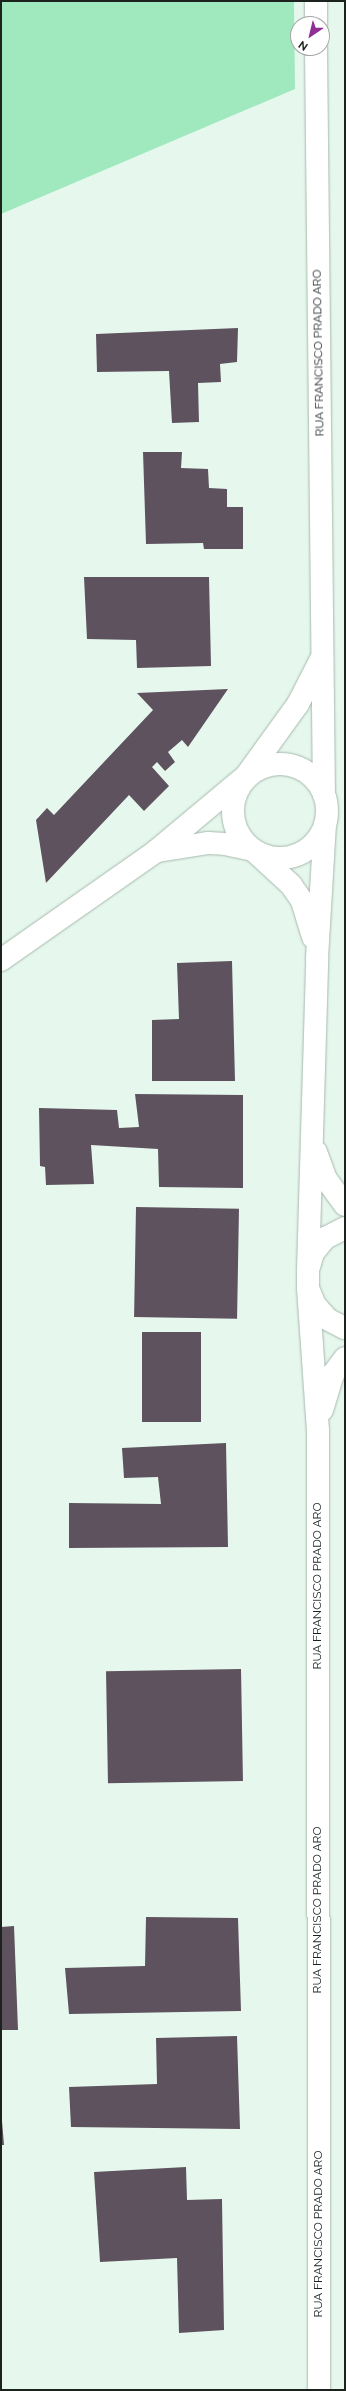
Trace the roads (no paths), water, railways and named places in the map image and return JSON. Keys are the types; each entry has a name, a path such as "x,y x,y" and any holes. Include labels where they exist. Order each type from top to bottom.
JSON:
{"street":[{"path":"316,1 316,16"},
{"name":"RUA FRANCISCO PRADO ARO","path":"316,56 321,658 324,795"},
{"name":"RUA FRANCISCO PRADO ARO","path":"246,776 298,704 321,658"},
{"path":"1,960 155,852 246,776 267,765 291,765 311,776 324,795 327,810 325,825 318,838 309,849 296,856 281,858 266,856 253,850 225,844 208,843 155,852"},
{"path":"246,776 234,797 232,809 237,832 253,850"},
{"name":"RUA FRANCISCO PRADO ARO","path":"319,2390 318,1431 308,1279 317,958 325,825"},
{"name":"RUA FRANCISCO PRADO ARO","path":"253,850 291,885 302,901 317,958"},
{"name":"RUA FRANCISCO PRADO ARO","path":"313,1135 316,1154 326,1179 345,1205"},
{"path":"345,1228 325,1238 313,1253 308,1279 315,1305 327,1319 345,1328"},
{"name":"RUA FRANCISCO PRADO ARO","path":"318,1431 325,1395 333,1374 345,1358"}]}
